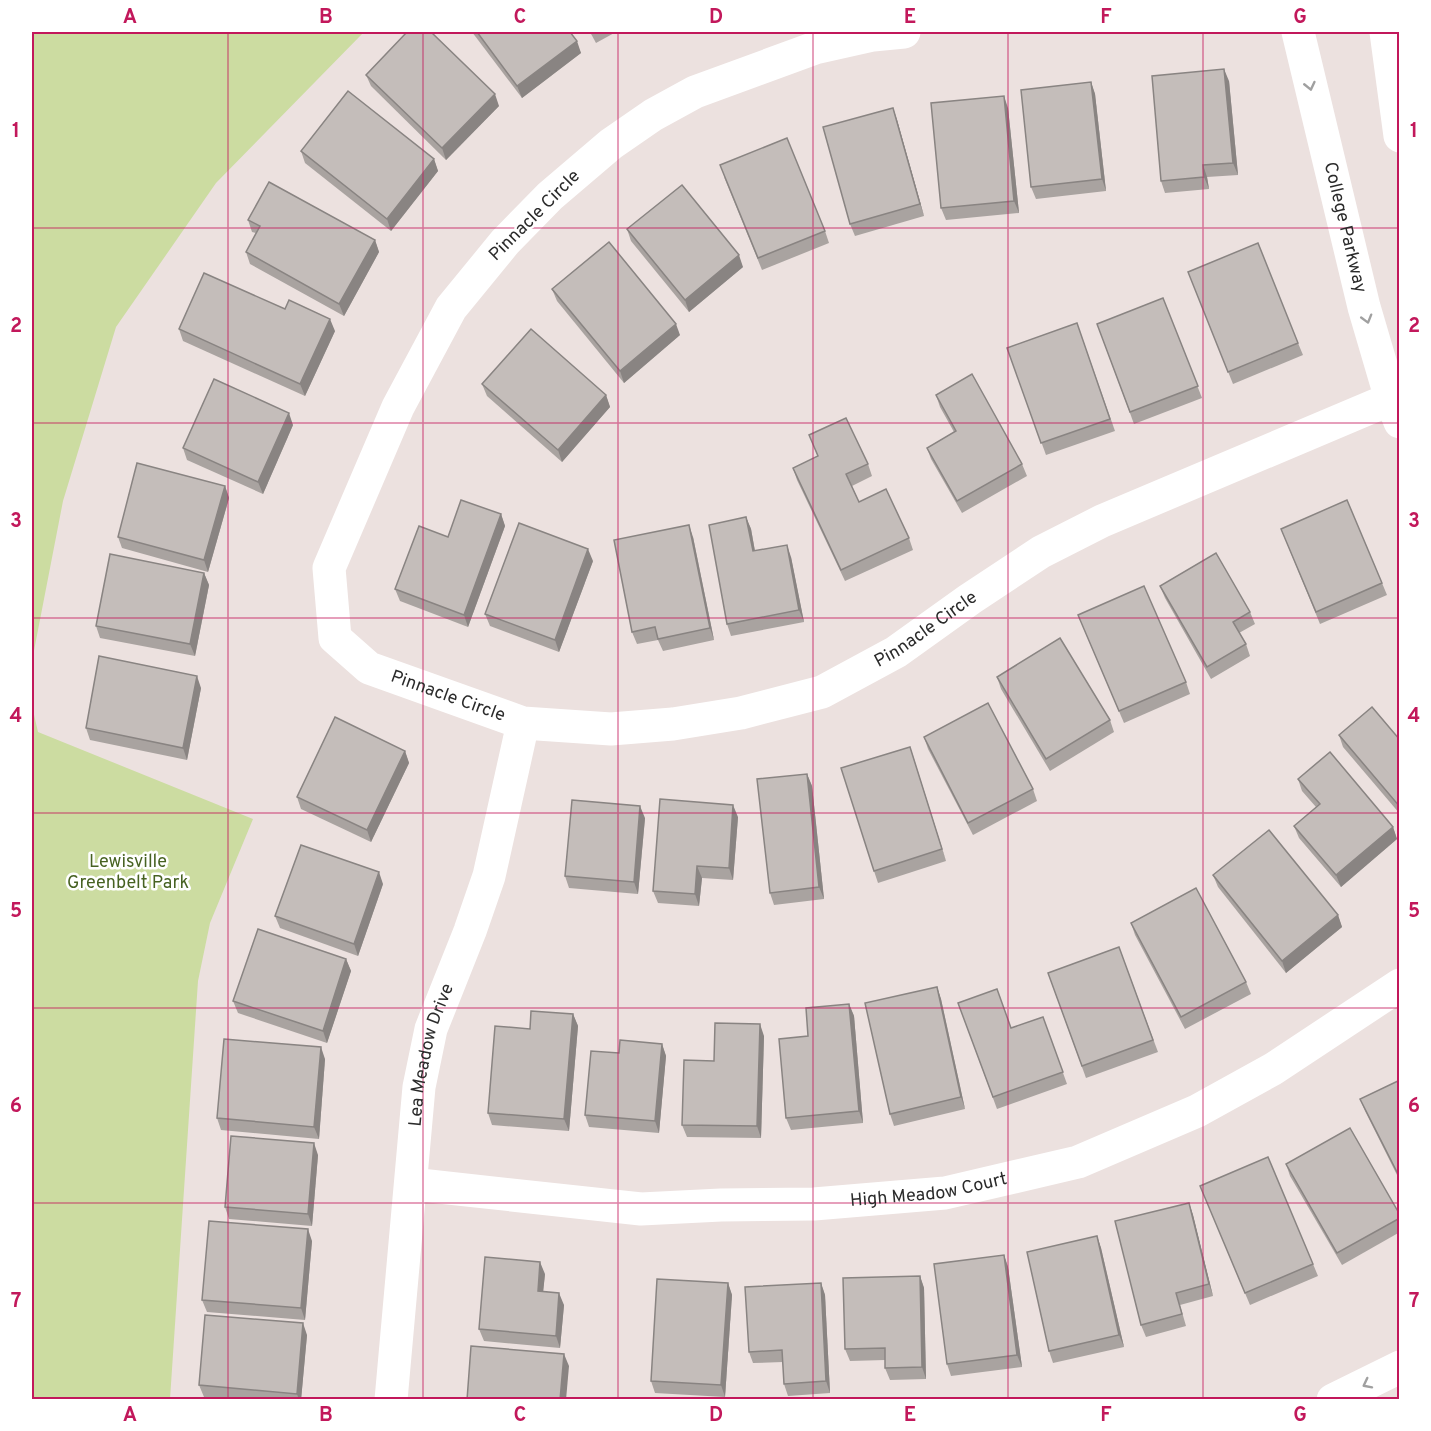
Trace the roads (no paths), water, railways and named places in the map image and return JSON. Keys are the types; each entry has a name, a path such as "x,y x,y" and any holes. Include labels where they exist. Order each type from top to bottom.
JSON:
{"street":[{"name":"Pinnacle Circle","path":"904,32 873,35 815,48 695,92 653,115 611,144 550,196 505,242 451,308 399,407 329,568 335,638 369,668 524,723 611,729 674,724 741,713 822,692 896,652 1041,552 1101,521 1396,406"},
{"name":"College Parkway","path":"1298,32 1364,307 1396,406"},
{"path":"1386,32 1400,136"},
{"name":"Lea Meadow Drive","path":"391,1400 418,1087 431,1029 489,876 524,723"},
{"name":"High Meadow Court","path":"411,1184 641,1209 720,1204 814,1204 945,1193 1078,1162 1197,1111 1273,1069 1400,985"},
{"path":"1333,1400 1400,1367"}],"park label":[{"name":"Lewisville Greenbelt Park","path":"128,872"}]}
